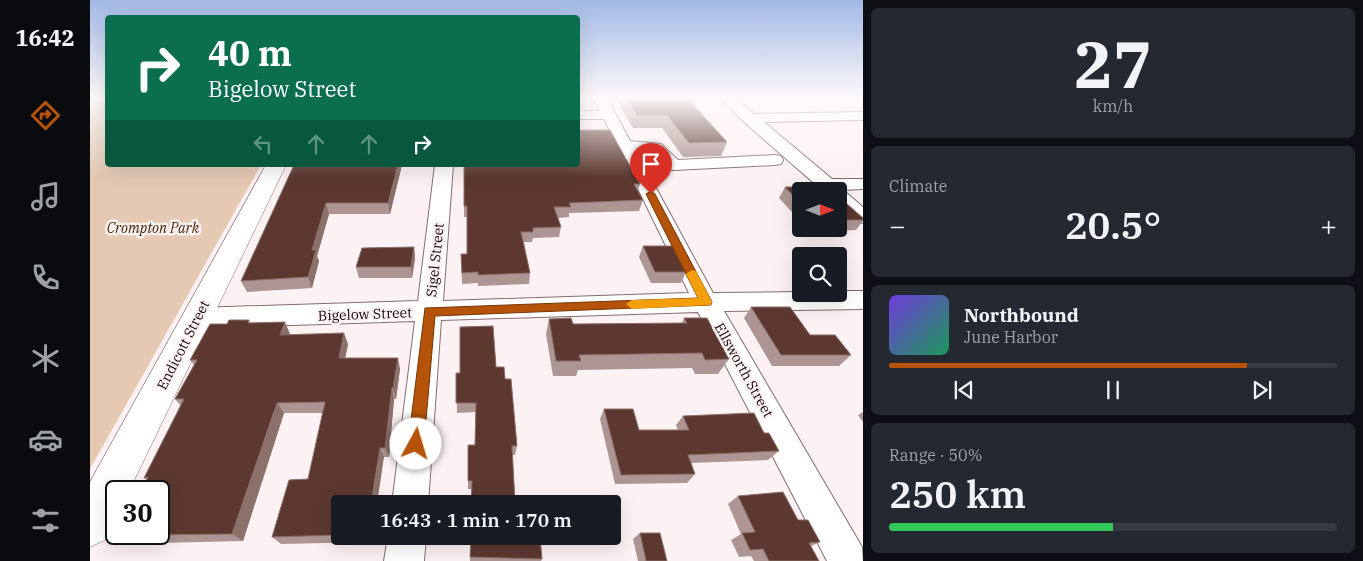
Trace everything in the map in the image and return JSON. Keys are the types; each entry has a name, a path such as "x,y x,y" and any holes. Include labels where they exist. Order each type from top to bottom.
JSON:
{"main road":[{"name":"Endicott Street","path":"90,525 275,167"}],"street":[{"name":"Ellsworth Street","path":"614,124 706,302 848,561"},
{"path":"755,124 823,182"},
{"path":"626,146 655,147 674,165 775,160"},
{"name":"Sigel Street","path":"411,495 444,167"},
{"path":"848,188 863,184"},
{"path":"848,204 863,217"},
{"name":"Bigelow Street","path":"196,318 706,302 863,300"},
{"path":"404,561 406,545"}],"green space":[{"name":"Crompton Park","path":"90,124 105,124 105,167 260,167 90,469"}],"building":[{"path":"674,124 711,124 727,142 689,143"},
{"path":"580,130 610,130 640,184 634,184 643,200 569,203 571,207 554,207 561,227 533,228 533,232 521,232 530,273 478,275 478,272 462,273 461,254 467,254 467,206 464,206 464,167 580,167"},
{"path":"293,167 397,167 388,203 326,203 312,250 316,250 308,277 241,281"},
{"path":"785,187 792,187 792,194"},
{"path":"848,205 863,218 863,220 848,220"},
{"path":"643,246 672,246 686,272 655,272"},
{"path":"414,247 411,267 356,267 362,248"},
{"path":"751,307 790,307 810,335 835,335 851,355 781,355"},
{"path":"571,318 573,324 687,323 684,318 707,318 729,359 705,360 702,353 579,355 581,361 556,361 549,319"},
{"path":"229,320 249,320 248,323 285,322 280,335 344,333 339,358 398,358 392,388 385,448 380,448 372,495 331,495 331,535 272,537 289,480 308,479 325,402 277,403 232,534 170,535 170,480 146,480 148,477 144,478 184,399 175,399 197,360 190,360 210,324 227,324"},
{"path":"493,326 496,367 504,367 505,379 511,379 517,446 512,446 515,495 471,495 472,481 468,481 468,445 475,445 476,403 456,403 456,373 460,373 460,327"},
{"path":"604,409 633,409 639,430 689,430 683,416 754,413 764,433 769,433 779,451 688,455 695,474 621,475"},
{"path":"783,492 798,520 808,520 820,542 809,543 819,561 769,561 763,549 750,550 742,533 755,532 738,496"},
{"path":"640,533 660,533 667,561 646,561"},
{"path":"471,545 541,545 542,559 470,557"}],"slow traffic":[{"path":"632,304 706,302 692,274"}],"route":[{"path":"416,444 429,312 706,302 651,194"}]}
